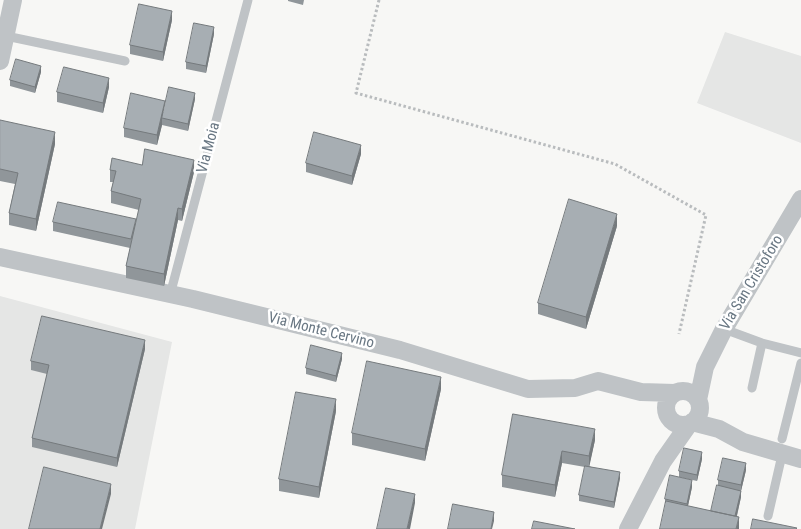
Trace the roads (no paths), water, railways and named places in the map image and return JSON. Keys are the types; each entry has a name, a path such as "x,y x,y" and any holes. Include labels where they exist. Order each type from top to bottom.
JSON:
{"street":[{"path":"0,61 13,0"},
{"name":"Via San Cristoforo","path":"699,402 705,367 724,328 801,200"},
{"name":"Via Monte Cervino","path":"0,257 170,296 193,299 400,350 528,389 575,388 598,382 640,392 678,392"},
{"name":"Via San Cristoforo","path":"678,392 705,367"},
{"name":"Via Monte Cervino","path":"640,392 668,414"},
{"path":"663,461 668,401 678,392 691,392 720,430"},
{"path":"628,529 663,461 699,414 699,402"},
{"path":"668,414 677,424 691,423 720,430 743,442 782,447 801,459"}],"lane":[{"name":"Via Moia","path":"170,296 248,0"},
{"path":"6,36 126,61"},
{"path":"724,328 762,343 801,353"},
{"path":"752,388 762,343"},
{"path":"768,516 801,363"}]}
